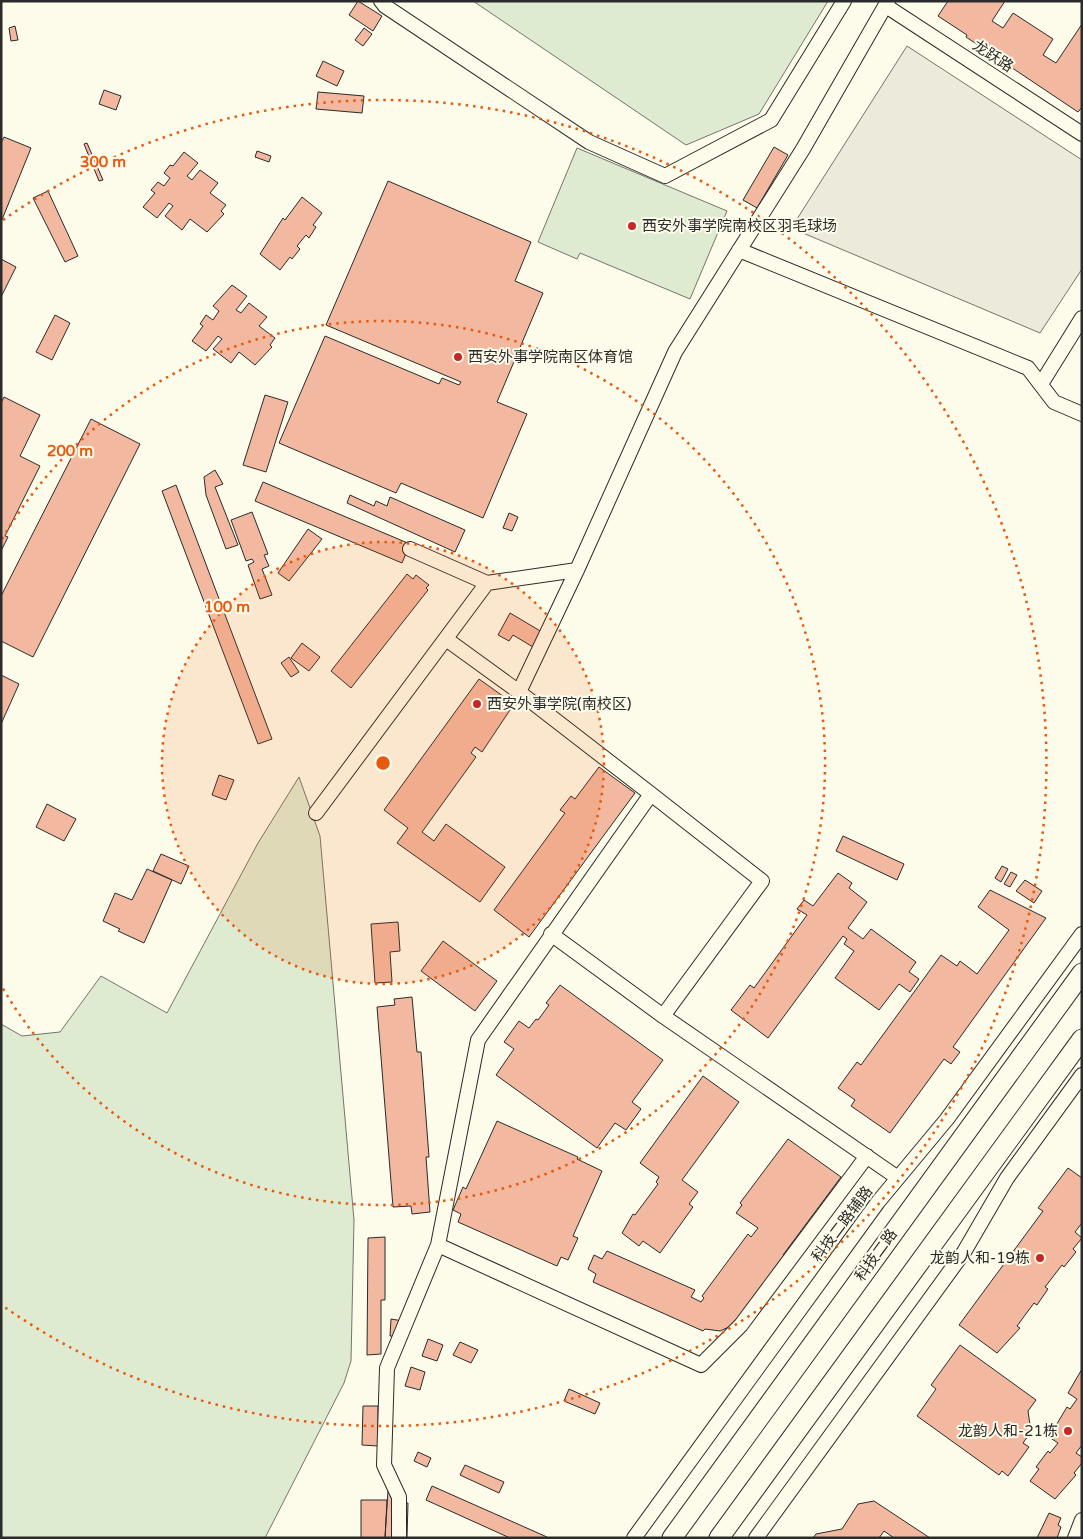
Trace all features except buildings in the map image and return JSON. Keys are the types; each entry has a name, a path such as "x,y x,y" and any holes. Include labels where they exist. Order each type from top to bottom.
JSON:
{"main road":[{"name":"科技二路","path":"672,1538 1082,973"},
{"path":"720,1538 1082,1039"}],"street":[{"path":"381,1 385,6 589,142 665,176 771,120 844,1"},
{"path":"519,692 578,570 675,352 803,149 887,3"},
{"name":"龙跃路","path":"887,3 1080,129"},
{"path":"739,250 1028,368 1054,402 1082,414"},
{"path":"1041,384 1082,318"},
{"path":"410,549 487,583 578,570"},
{"path":"316,813 487,583"},
{"path":"446,638 519,692 762,881 663,1016"},
{"path":"399,1538 399,1497 384,1465 387,1368 438,1245 478,1040 651,794"},
{"path":"551,934 663,1016 898,1178"},
{"name":"科技二路辅路","path":"634,1538 878,1202 947,1119 1082,934"},
{"path":"756,1538 964,1252 1007,1178 1082,1075"},
{"path":"438,1245 701,1365 741,1325 867,1156"},
{"path":"1075,1538 1082,1520"}],"green space":[{"path":"473,1 828,1 759,114 686,145"},
{"name":"西安外事学院南校区羽毛球场","path":"577,148 727,211 690,299 580,253 577,259 538,242"},
{"path":"299,777 320,836 354,1220 351,1361 344,1383 265,1538 1,1538 1,1024 22,1036 60,1032 101,976 167,1013 258,843"}],"shaded area":[{"path":"907,46 1082,160 1082,269 1040,333 803,233 797,219"}],"place":[{"name":"西安外事学院南校区羽毛球场","path":"632,226"},
{"name":"西安外事学院南区体育馆","path":"458,357"},
{"name":"西安外事学院(南校区)","path":"477,704"},
{"name":"龙韵人和-19栋","path":"1040,1258"},
{"name":"龙韵人和-21栋","path":"1068,1431"}]}
